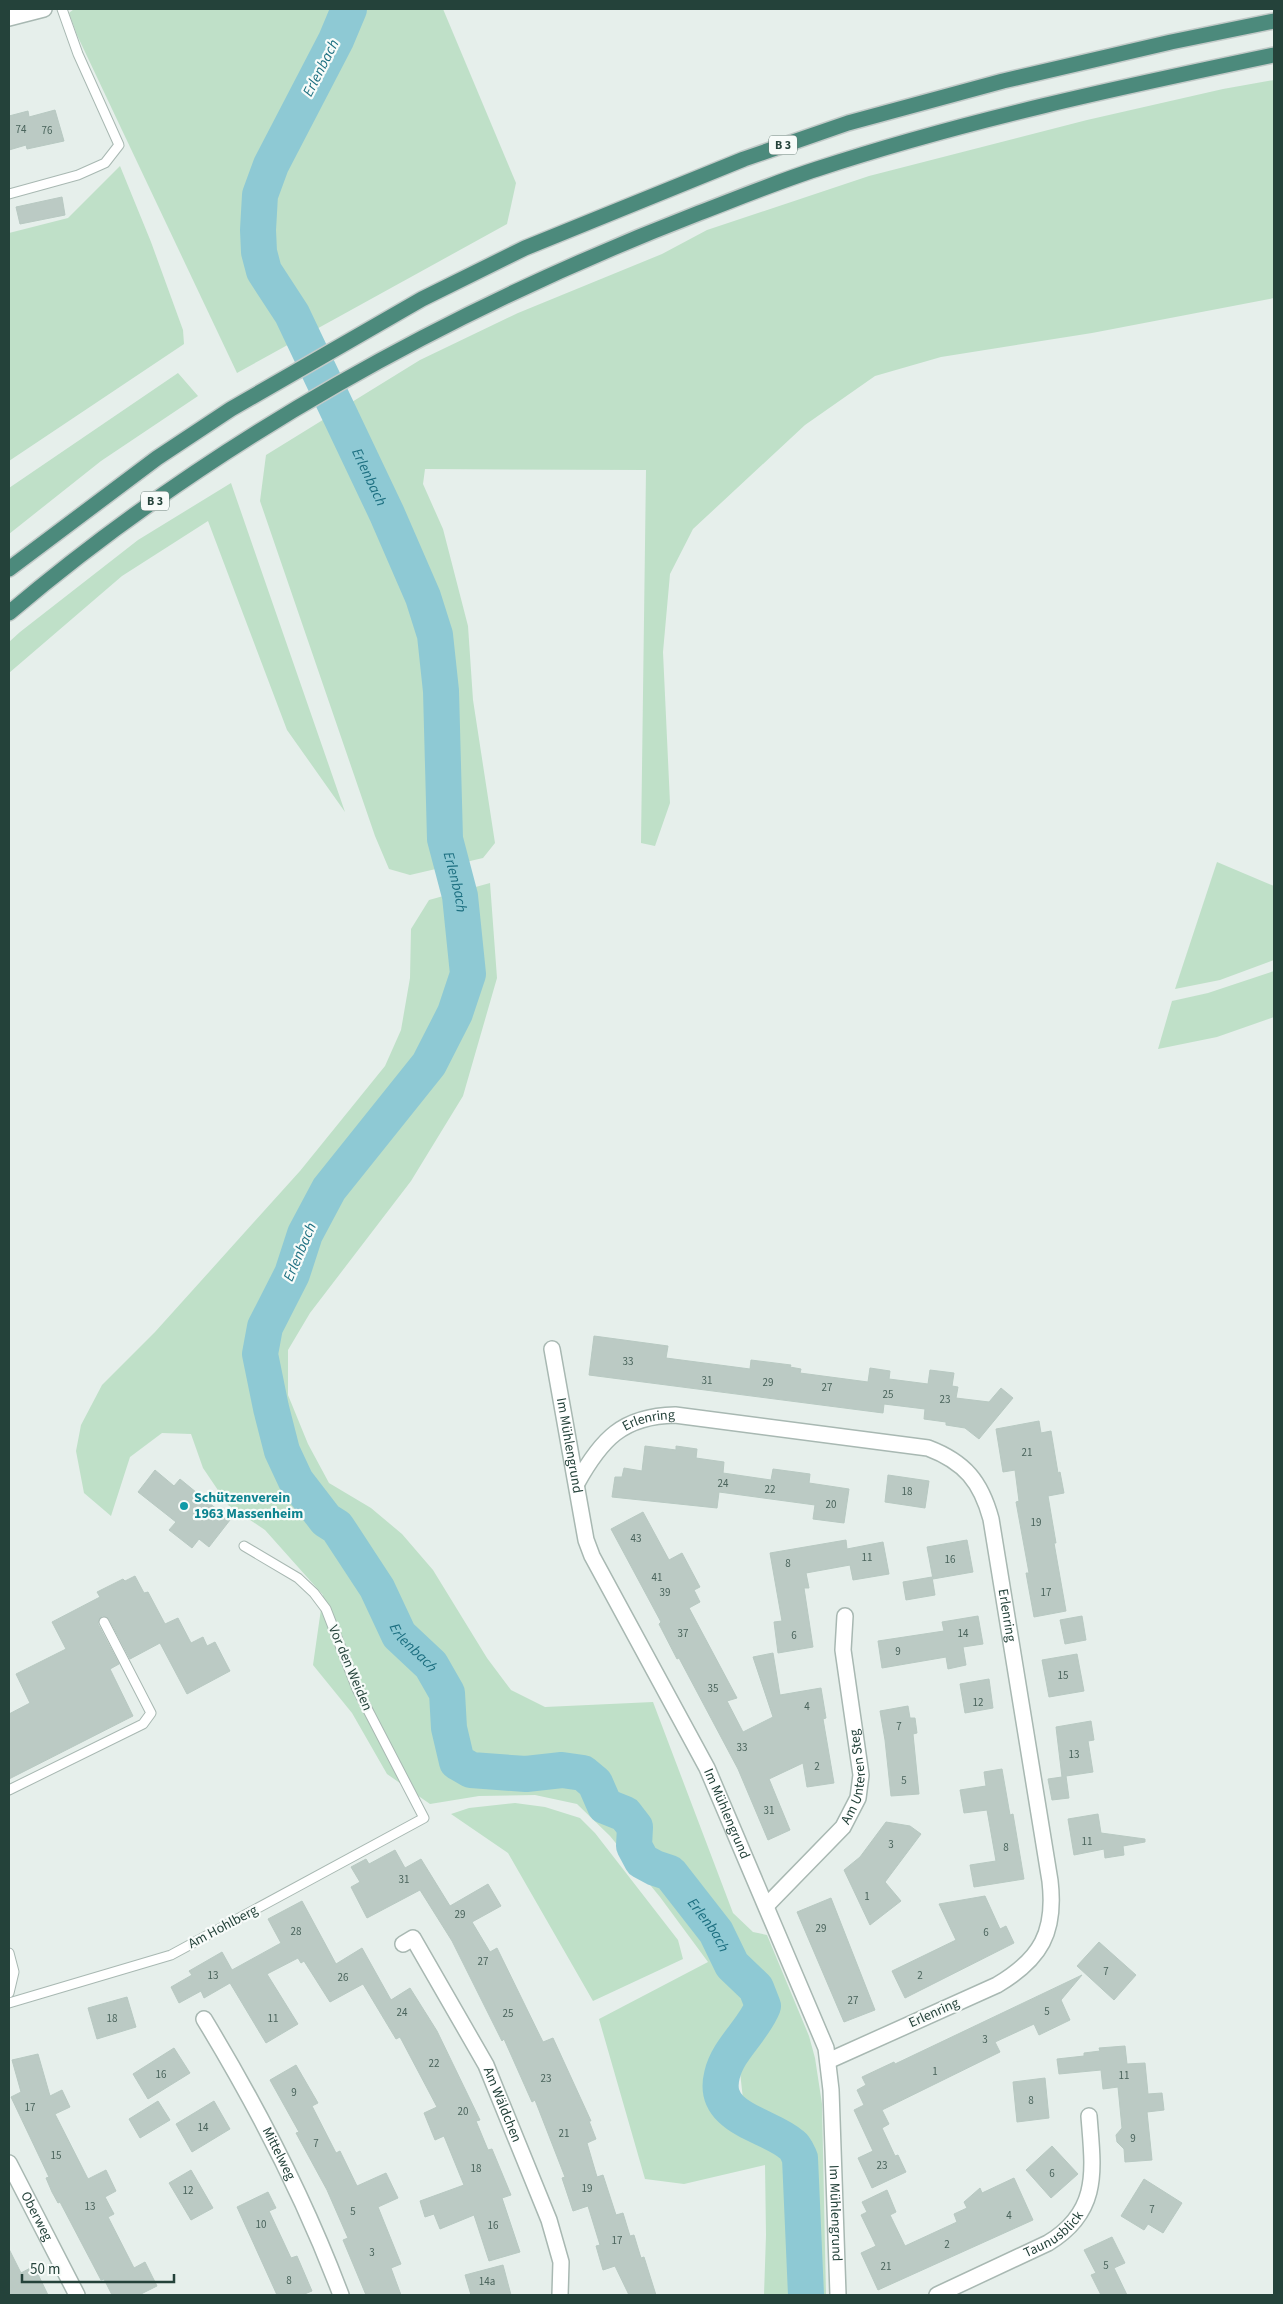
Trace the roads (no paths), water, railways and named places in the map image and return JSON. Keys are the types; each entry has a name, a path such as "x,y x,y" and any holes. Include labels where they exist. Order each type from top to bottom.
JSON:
{"highway":[{"name":"B 3","path":"9,569 157,458 231,409 322,354 422,299 525,248 671,187 795,140 848,123 1003,81 1170,42 1274,21"},
{"name":"B 3","path":"9,613 99,542 177,486 310,401 437,329 564,268 648,233 799,175 905,141 994,118 1274,55"}],"street":[{"path":"9,18 44,9"},
{"name":"Im Mühlengrund","path":"552,1349 577,1483 583,1527 592,1556 690,1734 726,1811 823,2041 828,2061 831,2090 838,2295"},
{"name":"Erlenring","path":"577,1483 592,1457 608,1439 622,1428 648,1417 674,1415 928,1448 960,1465 969,1473 983,1492 991,1519 1050,1881 1052,1897 1048,1930 1035,1955 1011,1977 997,1986 828,2061"},
{"name":"Am Unteren Steg","path":"767,1906 843,1827 858,1798 861,1775 843,1650 844,1616"},
{"name":"Am Wäldchen","path":"403,1944 414,1938 486,2065 549,2220 561,2262 560,2295"},
{"name":"Mittelweg","path":"204,2019 270,2134 305,2206 341,2295"},
{"name":"Taunusblick","path":"937,2295 1048,2243 1061,2235 1071,2225 1087,2198 1092,2183 1094,2170 1090,2116"},
{"name":"Oberweg","path":"9,2163 77,2295"}],"lane":[{"path":"9,194 78,175 106,163 119,145 78,54 62,9"},
{"name":"Vor den Weiden","path":"244,1546 298,1578 326,1609 357,1689 424,1818"},
{"path":"9,1790 143,1724 151,1713 104,1622"},
{"name":"Am Hohlberg","path":"9,2003 171,1955 424,1818"},
{"path":"9,1953 14,1972 9,1993"}],"waterway":[{"name":"Erlenbach","path":"349,9 336,40 271,165 260,195 259,252 264,271 292,314 387,514 423,597 435,635 441,691 445,839 460,896 468,974 455,1013 429,1064 329,1189 305,1234 292,1274 265,1327 260,1354 282,1451 296,1481 326,1520 337,1527 377,1588 399,1635 431,1665 447,1693 449,1728 457,1762 471,1770 526,1774 562,1770 583,1773 595,1783 605,1806 625,1814 635,1827 634,1846 642,1861 670,1873 716,1932 732,1965 756,1988 763,2006 725,2066 721,2090 725,2102 733,2111 792,2145 800,2158 806,2295"}],"place":[{"name":"Schützenverein 1963 Massenheim","path":"184,1506"}]}
